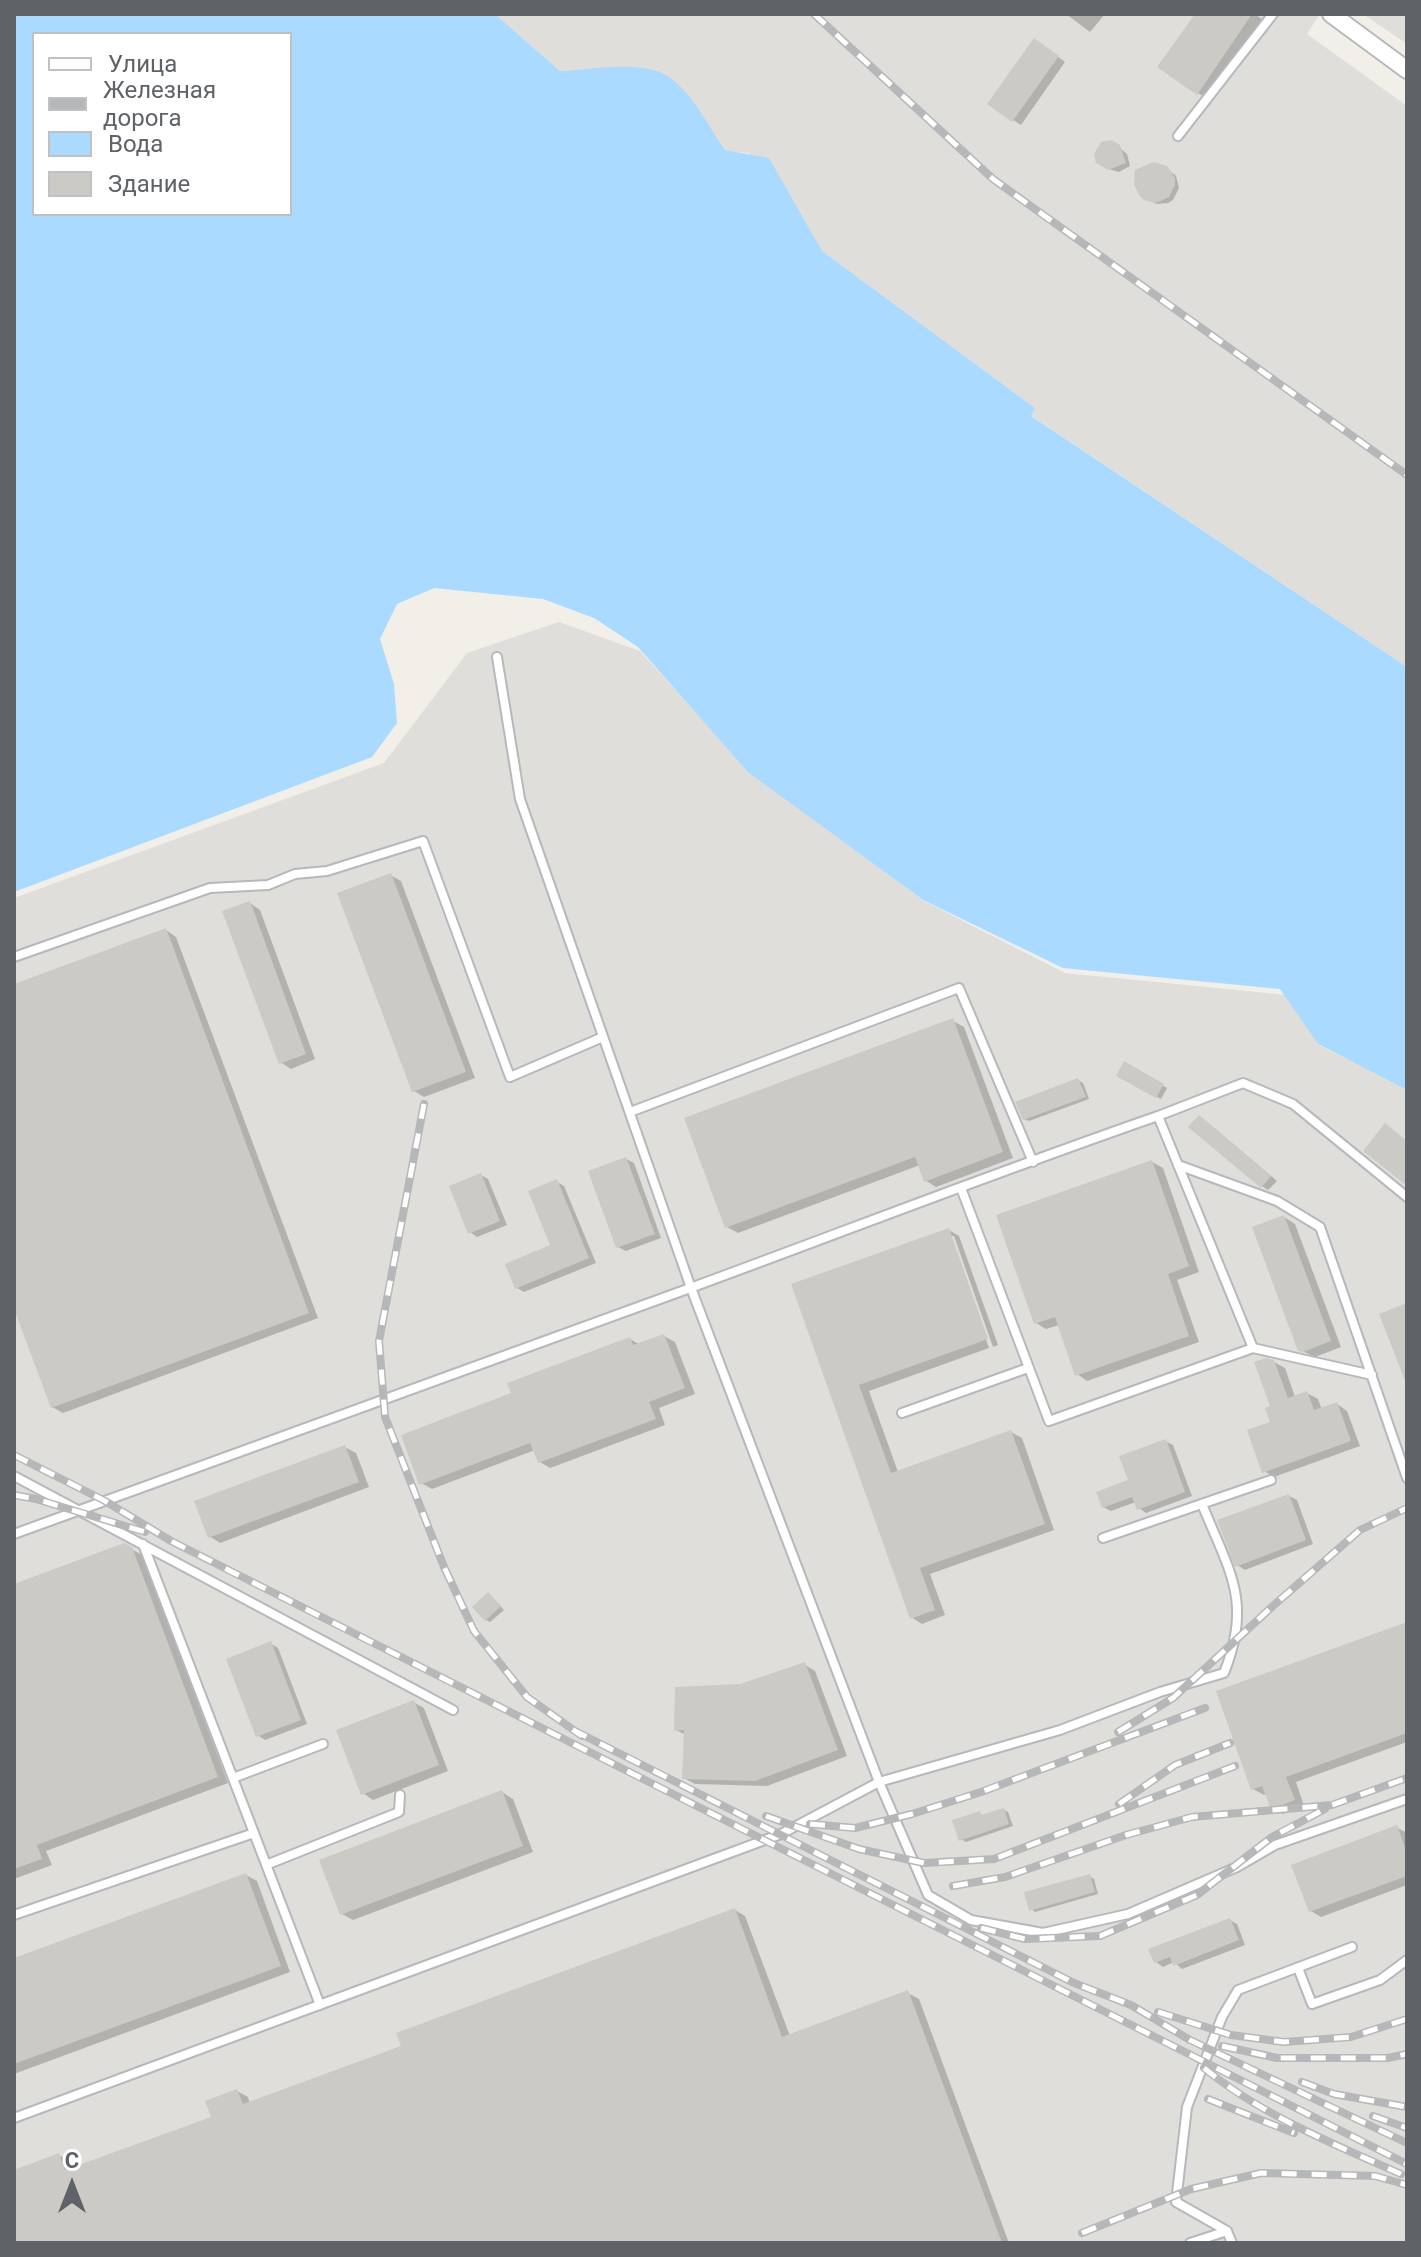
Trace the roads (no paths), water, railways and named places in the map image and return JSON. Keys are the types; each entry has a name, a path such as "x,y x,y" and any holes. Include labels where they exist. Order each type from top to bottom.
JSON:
{"street":[{"path":"1331,14 1407,70"}],"lane":[{"path":"1178,136 1273,14"},
{"path":"497,657 520,799 691,1288 879,1782 928,1895 971,1920 1043,1933 1128,1914 1237,1867 1275,1845 1407,1799"},
{"path":"14,957 210,888 268,885 295,874 327,871 423,841 510,1077 603,1037"},
{"path":"630,1112 959,988 1033,1162"},
{"path":"14,1534 1243,1083 1293,1104 1407,1197"},
{"path":"1158,1116 1253,1348"},
{"path":"1178,1165 1277,1201 1320,1227 1407,1478"},
{"path":"961,1188 1049,1421 1253,1348 1372,1375"},
{"path":"902,1413 1028,1368"},
{"path":"14,1476 453,1710"},
{"path":"1103,1538 1271,1480"},
{"path":"14,2118 781,1834 879,1782 1060,1730 1160,1692 1224,1673 1235,1646 1239,1614 1236,1590 1202,1504"},
{"path":"143,1544 320,2005"},
{"path":"233,1778 323,1744"},
{"path":"266,1865 399,1812 400,1795"},
{"path":"14,1915 254,1833"},
{"path":"1232,2243 1227,2231 1176,2202 1187,2107 1222,2017 1238,1990 1352,1947"},
{"path":"1298,1968 1312,2004 1380,1980 1407,1960"},
{"path":"1190,2243 1227,2231"}],"water":[{"path":"14,14 495,14 560,71 631,67 646,68 669,77 700,111 725,150 769,158 822,251 1035,408 1031,416 1407,667 1407,1090 1318,1044 1280,989 1063,968 923,900 748,772 638,647 594,618 543,599 434,588 397,604 380,639 394,684 397,723 372,757 14,892"}],"railway":[{"path":"814,14 993,179 1407,475"},
{"path":"424,1104 379,1341 385,1417 444,1567 474,1631 527,1697 582,1736"},
{"path":"14,1455 105,1501 171,1541 1407,2164"},
{"path":"14,1495 145,1532"},
{"path":"1118,1732 1173,1698 1360,1530 1407,1508"},
{"path":"810,1824 855,1828 912,1814 981,1792 1205,1708"},
{"path":"573,1730 1074,1983 1131,2005 1190,2040 1407,2143"},
{"path":"1119,1804 1175,1765 1230,1743"},
{"path":"766,1816 859,1849 924,1863 994,1859 1235,1766"},
{"path":"953,1886 1005,1877 1126,1835 1192,1817 1332,1805 1407,1778"},
{"path":"981,1928 1025,1939 1100,1936 1197,1895 1272,1837 1325,1809"},
{"path":"1158,2012 1231,2035 1284,2042 1351,2037 1407,2019"},
{"path":"1222,2046 1277,2058 1388,2058 1407,2054"},
{"path":"1204,2068 1274,2114 1401,2174"},
{"path":"1302,2082 1334,2094 1407,2107"},
{"path":"1208,2099 1294,2133"},
{"path":"1373,2116 1407,2128"},
{"path":"1082,2233 1191,2189 1261,2173 1375,2176 1407,2185"}]}
